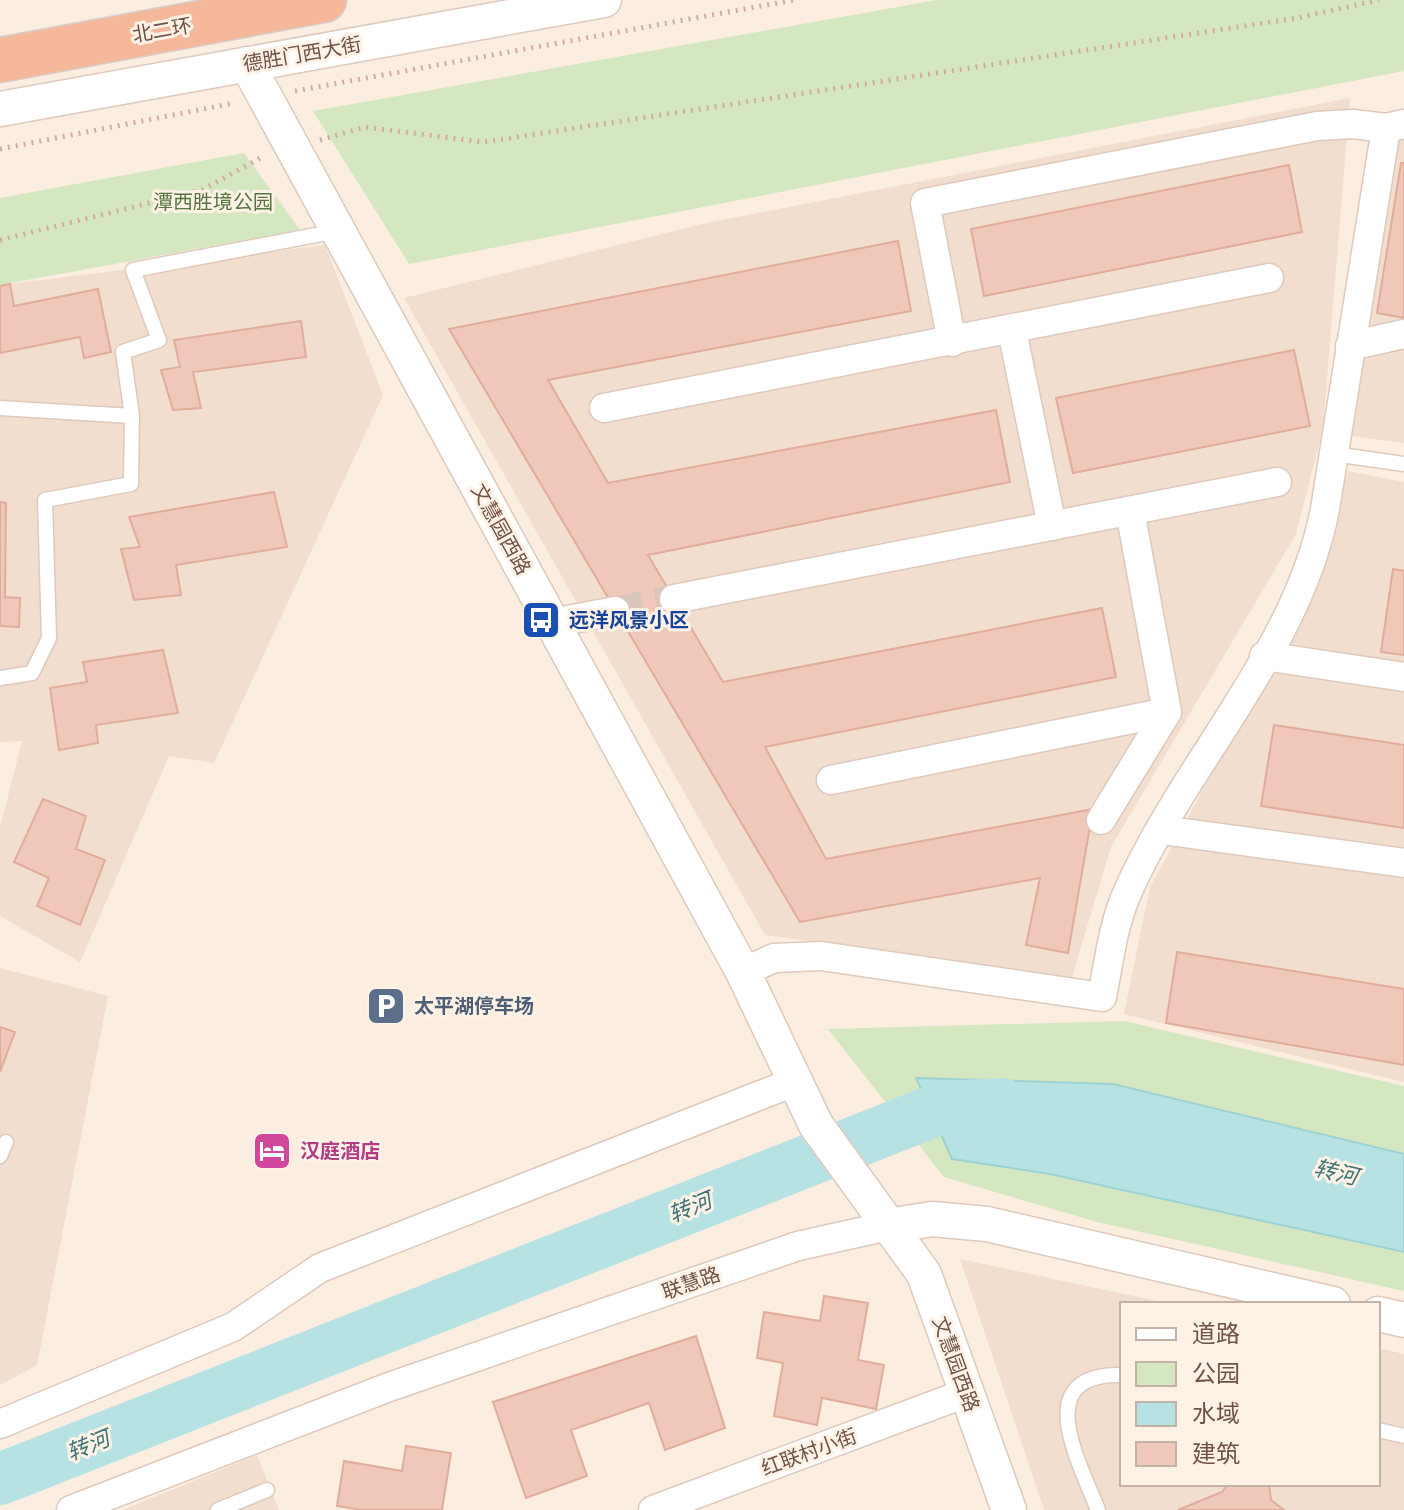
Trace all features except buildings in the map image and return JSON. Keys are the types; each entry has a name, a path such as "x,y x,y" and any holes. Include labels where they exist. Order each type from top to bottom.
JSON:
{"highway":[{"name":"北二环","path":"0,60 324,0"}],"street":[{"name":"德胜门西大街","path":"0,109 604,0"},
{"name":"文慧园西路","path":"247,64 743,972 816,1125 851,1178 924,1274 1009,1510"},
{"path":"743,972 774,958 821,956 1102,997 1120,910 1162,830 1264,656 1312,563 1334,454 1350,346 1395,126 1317,126 925,203 952,342"},
{"path":"604,408 1269,278"},
{"path":"1012,330 1052,526"},
{"path":"1350,346 1404,334"},
{"path":"674,599 1277,482"},
{"path":"1101,820 1167,712 1130,511"},
{"path":"552,623 615,611"},
{"path":"1264,656 1404,677"},
{"path":"831,780 1167,712"},
{"path":"1162,830 1404,863"},
{"path":"0,1424 233,1327 320,1268 794,1082"},
{"name":"联慧路","path":"71,1510 389,1387 798,1246 888,1226 940,1219 987,1224 1324,1302"},
{"path":"1380,1314 1404,1320"},
{"name":"红联村小街","path":"653,1510 966,1393"}],"lane":[{"path":"0,678 32,673 49,638 45,500 131,484 132,416 123,352 159,340 133,270 338,231"},
{"path":"0,408 132,416"},
{"path":"1334,454 1404,464"},
{"path":"1098,1510 1070,1437 1068,1405 1075,1389 1085,1381 1120,1375"},
{"path":"1380,1430 1404,1436"},
{"path":"218,1510 267,1490"}],"path":[{"path":"0,149 794,0"},
{"path":"0,240 202,190 263,156 365,127 484,142 1219,31 1379,0"}],"shaded area":[{"path":"1350,98 1323,429 1296,534 1111,847 1072,977 765,935 404,298 706,223"},
{"path":"1404,140 1404,443 1352,436 1399,141"},
{"path":"325,245 383,395 214,763 169,756 80,962 0,916 0,828 22,741 0,742 0,285"},
{"path":"1348,471 1404,482 1404,1082 1124,1014 1150,887 1315,583"},
{"path":"0,968 108,996 37,1365 0,1385"},
{"path":"960,1259 1162,1302 1120,1302 1120,1486 1380,1486 1380,1348 1404,1354 1404,1510 1044,1510"},
{"path":"257,1455 279,1510 122,1510"}],"green space":[{"path":"937,0 1404,0 1404,71 409,264 313,111"},
{"name":"潭西胜境公园","path":"244,153 300,230 0,285 0,198"},
{"path":"1124,1021 1404,1086 1404,1291 1097,1222 944,1177 828,1029"}],"water":[{"path":"916,1078 1113,1084 1404,1154 1404,1252 1050,1174 952,1159"}],"waterway":[{"name":"转河","path":"0,1479 944,1107 1003,1104"}],"tunnel":[{"path":"615,611 674,599"}],"place":[{"name":"远洋风景小区","path":"541,620"},
{"name":"太平湖停车场","path":"386,1006"},
{"name":"汉庭酒店","path":"272,1151"}]}
